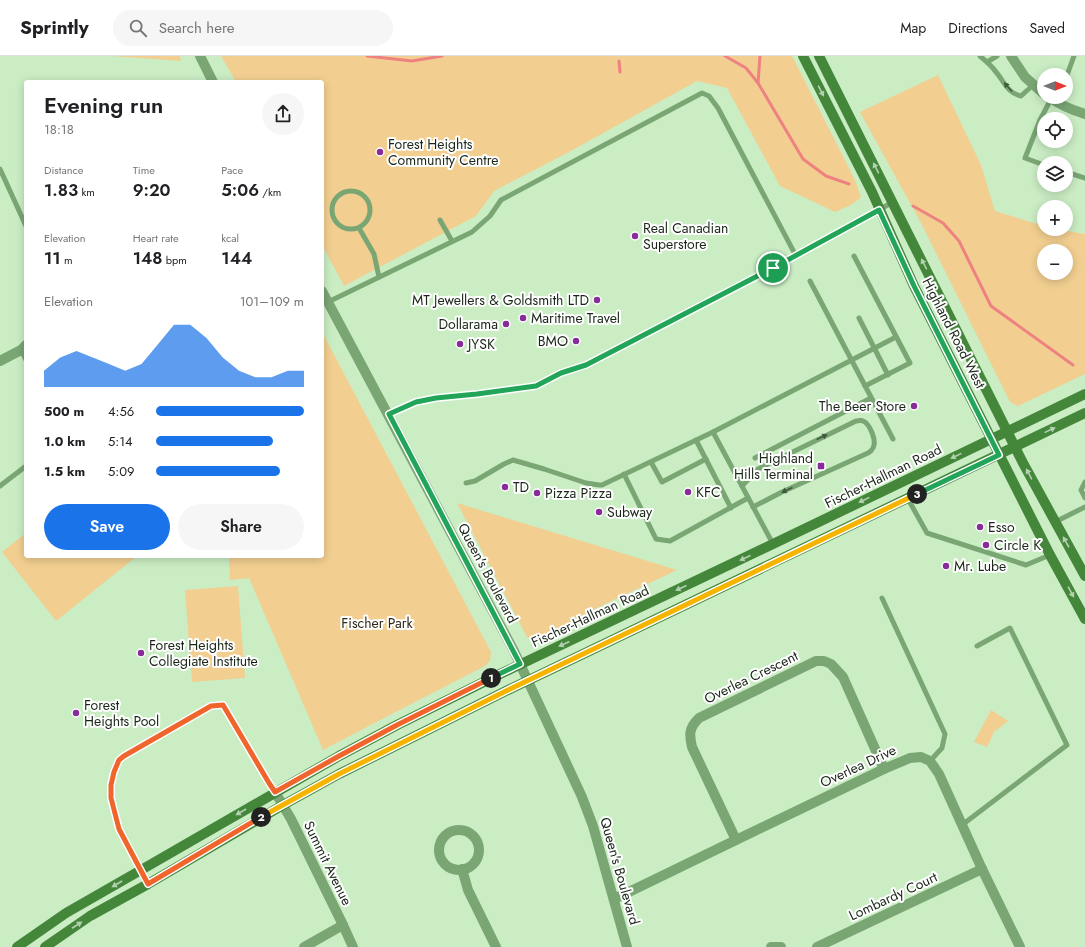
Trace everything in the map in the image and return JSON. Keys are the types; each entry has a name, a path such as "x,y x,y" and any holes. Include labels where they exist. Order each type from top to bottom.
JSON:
{"main road":[{"name":"Highland Road West","path":"803,56 879,210 914,286 1050,555 1085,619"},
{"name":"Highland Road West","path":"819,56 1015,447 1085,576"},
{"name":"Fischer-Hallman Road","path":"17,947 66,913 275,792 397,725 520,664 1085,394"},
{"path":"45,947 90,916 148,884 283,804 339,774 528,680 1085,413"}],"street":[{"path":"200,56 212,80"},
{"path":"1011,56 1025,77 1037,88"},
{"path":"1062,104 1072,110 1085,114"},
{"name":"Queen's Boulevard","path":"324,295 389,414 528,680 582,797 593,826 627,947"},
{"path":"0,361 24,347"},
{"name":"Overlea Crescent","path":"736,840 692,747 690,739 692,724 699,718 816,661 824,661 831,664 843,677 884,769"},
{"name":"Overlea Drive","path":"614,899 884,769 910,758 921,757 930,762"},
{"path":"930,762 939,774 982,870 1020,947"},
{"name":"Summit Avenue","path":"275,792 291,819 344,925 353,947"},
{"path":"462,870 468,890 496,947"},
{"name":"Lombardy Court","path":"817,947 982,870"},
{"path":"304,947 344,925"},
{"path":"771,947 781,947"}],"lane":[{"path":"980,56 997,73 1008,89 1015,95 1021,96 1033,85"},
{"path":"987,62 997,56"},
{"path":"1070,68 1074,56"},
{"path":"328,302 472,232 490,216 501,200 702,93 709,96 718,108 796,256"},
{"path":"1037,162 1025,158 1040,120 1049,104"},
{"path":"0,169 24,222"},
{"path":"1073,174 1085,178"},
{"path":"344,191 356,191 362,194 369,204 369,218 359,228 344,228 334,219 332,205 335,198 344,191"},
{"path":"389,414 416,402 436,398 536,386 561,373 586,365 796,256 893,202"},
{"path":"440,220 452,241"},
{"path":"359,228 374,254 379,277"},
{"path":"854,256 910,363 865,386"},
{"path":"810,281 893,440"},
{"path":"859,318 888,375"},
{"path":"466,483 475,481 513,460 599,486 713,432 896,337"},
{"path":"755,458 871,398"},
{"path":"742,486 758,469 856,421 863,421 868,426 874,439 874,447 868,453 753,507"},
{"path":"713,432 773,544"},
{"path":"696,440 731,508"},
{"path":"651,462 662,482 706,458"},
{"path":"0,486 24,468"},
{"path":"624,474 656,539 670,541 748,498"},
{"path":"1085,482 1083,490 1085,498"},
{"path":"908,499 927,533 1026,565 1050,555"},
{"path":"1055,522 1085,507"},
{"path":"882,598 945,734 942,748 930,762"},
{"path":"962,825 1067,745 1010,628 977,646"},
{"path":"148,884 119,829 111,798 111,785 114,772 119,760 124,756 211,706 223,705 275,792"}],"green space":[{"path":"111,56 180,56 181,61"},
{"path":"221,56 792,56 855,180 861,197 851,205 835,212 780,186 727,88 697,81 569,152 494,191 476,216 344,286 324,249 324,80 235,80"},
{"path":"938,75 981,165 995,211 1037,224 1037,236 1073,236 1073,232 1085,234 1085,374 1018,406 1010,402 922,225 860,112"},
{"name":"Fischer Park","path":"324,336 491,652 490,661 485,666 323,750 249,578 230,580 229,558 324,558"},
{"path":"457,503 677,570 603,605 534,641 527,637"},
{"path":"24,535 24,558 135,558 56,621 2,552"},
{"path":"238,586 245,678 192,682 185,590"},
{"path":"991,710 1008,721 994,732 987,747 974,742"}],"waterway":[{"path":"367,56 412,61 442,56"},
{"path":"725,56 746,68 758,83 803,159 826,176 849,184"},
{"path":"758,83 760,56"},
{"path":"619,61 620,72"},
{"path":"913,206 943,223 959,241 991,306 1073,365"}],"place":[{"name":"Forest Heights Community Centre","path":"380,152"},
{"name":"Real Canadian Superstore","path":"635,236"},
{"name":"MT Jewellers & Goldsmith LTD","path":"597,300"},
{"name":"Maritime Travel","path":"523,318"},
{"name":"Dollarama","path":"506,324"},
{"name":"BMO","path":"576,341"},
{"name":"JYSK","path":"460,344"},
{"name":"The Beer Store","path":"914,406"},
{"name":"Highland Hills Terminal","path":"821,466"},
{"name":"TD","path":"505,487"},
{"name":"KFC","path":"688,492"},
{"name":"Pizza Pizza","path":"537,493"},
{"name":"Subway","path":"599,512"},
{"name":"Esso","path":"980,527"},
{"name":"Circle K","path":"986,545"},
{"name":"Mr. Lube","path":"946,566"},
{"name":"Forest Heights Collegiate Institute","path":"141,653"},
{"name":"Forest Heights Pool","path":"76,713"}],"route":[{"path":"879,210 914,286 999,455 508,690 339,774 283,804 148,884 119,829 111,798 111,785 114,772 119,760 124,756 211,706 223,705 275,792 397,725 520,664 389,414 416,402 436,398 536,386 561,373 586,365 773,268 879,210"}]}
